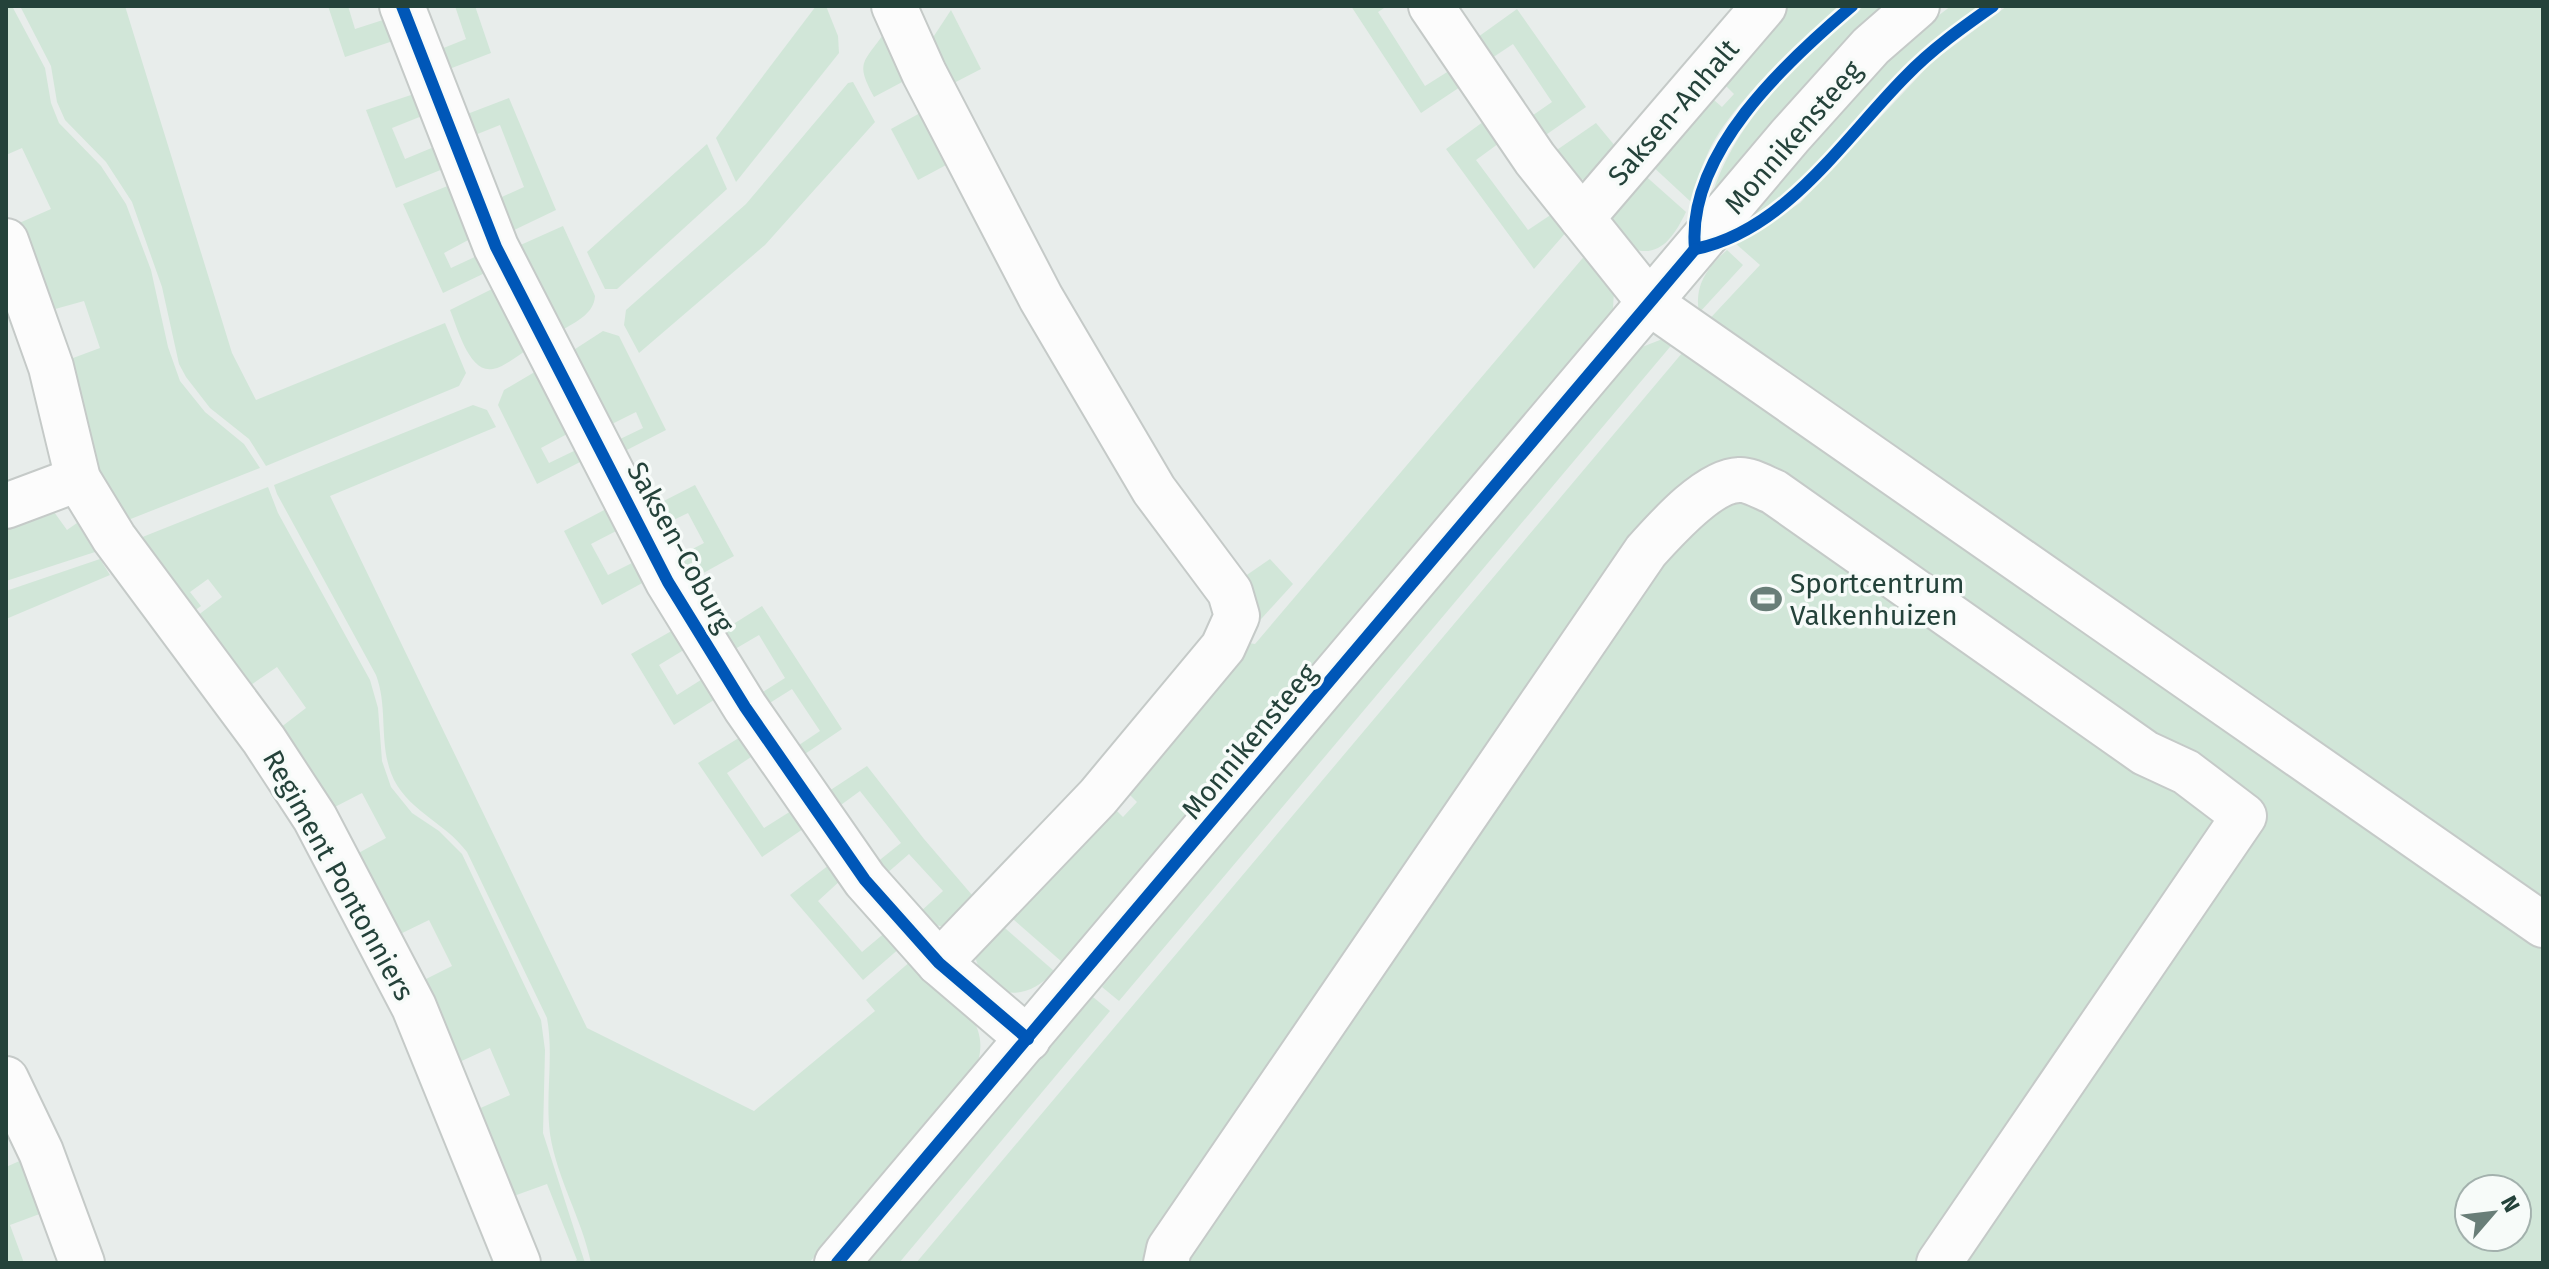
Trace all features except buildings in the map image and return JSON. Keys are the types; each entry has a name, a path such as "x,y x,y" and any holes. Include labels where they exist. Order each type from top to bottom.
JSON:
{"street":[{"name":"Saksen-Coburg","path":"402,6 496,247 668,582 745,707 865,880 939,963 1028,1039"},
{"path":"894,6 924,73 1041,298 1154,490 1230,592 1237,616 1223,647 1098,797 939,963"},
{"path":"1431,6 1535,159 1650,303 2543,925"},
{"name":"Saksen-Anhalt","path":"1582,218 1764,6"},
{"name":"Monnikensteeg","path":"837,1263 1829,91 1871,46 1917,6"},
{"name":"Regiment Pontonniers","path":"6,241 51,367 78,479 114,538 264,740 315,818 414,1007 518,1263"},
{"path":"6,506 78,479"},
{"path":"1166,1263 1169,1249 1237,1147 1646,551 1673,521 1723,483 1742,479 1774,492 2145,753 2186,772 2244,816 1939,1263"},
{"path":"6,1079 41,1152 82,1263"}],"green space":[{"path":"6,6 12,6 45,68 51,103 59,123 101,166 126,204 151,270 168,347 180,381 205,412 244,444 260,468 123,522 96,473 65,361 100,348 84,301 48,311 17,224 51,209 22,148 6,155"},
{"path":"20,6 125,6 232,353 256,400 445,323 466,373 459,386 266,466 249,439 210,408 179,364 162,287 132,202 106,162 65,120 57,102 51,66"},
{"path":"328,6 348,6 355,29 386,19 393,41 345,57"},
{"path":"455,6 475,6 491,53 444,71 436,51 466,39"},
{"path":"816,6 826,6 838,36 839,53 736,182 716,138"},
{"path":"1351,6 1387,6 1378,12 1425,86 1452,69 1463,85 1421,113"},
{"path":"1784,6 1838,6 1731,115 1707,155 1691,202 1649,163 1707,94 1722,107 1734,94 1720,80"},
{"path":"1864,6 1888,6 1713,192 1724,164 1756,113 1818,46"},
{"path":"1951,6 1980,6 1903,67 1798,185 1747,220 1867,80"},
{"path":"2007,6 2543,6 2543,913 1702,327 1760,265 1735,243 1800,203 1933,61"},
{"path":"1517,9 1586,107 1540,139 1526,120 1552,102 1513,44 1486,62 1471,42"},
{"path":"951,10 981,69 950,85 930,42"},
{"path":"885,32 906,80 874,97 865,76 864,63"},
{"path":"853,82 875,122 765,245 639,353 624,325 626,310 746,204 848,83"},
{"path":"414,94 422,116 392,128 405,159 434,147 443,169 396,188 366,110"},
{"path":"509,98 556,210 510,232 495,200 524,187 500,125 470,137 462,116"},
{"path":"922,112 948,164 918,180 891,129"},
{"path":"1487,119 1502,141 1476,160 1528,230 1555,212 1568,230 1534,269 1446,149"},
{"path":"1596,123 1620,152 1592,180 1572,179 1551,154"},
{"path":"707,144 727,189 617,289 605,289 587,252"},
{"path":"1641,172 1686,212 1668,240 1653,250 1644,251 1623,244 1609,215"},
{"path":"450,185 472,238 444,253 451,268 479,255 487,272 443,293 403,204"},
{"path":"563,226 595,296 587,313 559,332 516,247"},
{"path":"1727,250 1743,265 1699,313 1700,286 1713,264"},
{"path":"1587,253 1614,290 1613,309 1062,962 1006,913 1110,804 1123,817 1137,802 1123,788 1243,642 1255,644"},
{"path":"496,287 527,350 502,366 485,369 477,364 465,347 450,310"},
{"path":"603,331 619,336 666,430 621,453 616,441 643,428 636,412 608,426 569,353"},
{"path":"1665,338 1675,341 1119,1001 1102,987 1637,349"},
{"name":"Sportcentrum Valkenhuizen","path":"1688,346 2543,940 2543,1263 916,1263"},
{"path":"538,370 569,433 541,448 549,463 578,449 584,460 537,484 498,405 504,390"},
{"path":"473,405 487,410 496,427 330,496 587,1028 754,1111 875,1011 866,1000 912,960 962,1004 978,1030 978,1061 809,1263 591,1263 553,1151 548,1105 550,1047 547,1018 467,852 397,786 387,761 382,699 376,675 277,494 274,485"},
{"path":"695,485 734,556 689,581 675,558 704,543 688,513 659,527 650,508"},
{"path":"268,487 278,513 370,680 378,708 382,761 391,787 412,813 439,831 462,854 541,1020 545,1050 543,1133 585,1263 572,1263 577,1260 547,1184 511,1197 476,1110 510,1095 490,1048 455,1064 418,983 452,966 429,920 394,937 353,856 386,838 362,793 327,811 276,731 306,708 277,667 245,689 193,619 222,597 208,579 190,592 201,606 190,614 135,540"},
{"path":"49,505 67,530 77,523 95,552 6,581 6,521"},
{"path":"608,508 620,529 591,544 608,575 636,561 646,581 602,605 564,531"},
{"path":"100,559 110,575 6,619 6,591"},
{"path":"1270,559 1293,584 1252,629 1241,579"},
{"path":"762,606 842,729 799,758 793,749 820,731 792,689 765,706 758,695 785,678 759,635 730,652 719,633"},
{"path":"675,629 687,648 659,665 677,695 704,678 717,698 674,725 631,654"},
{"path":"742,736 754,755 727,773 764,828 791,811 803,829 762,857 698,763"},
{"path":"867,766 978,902 949,927 932,925 919,913 943,891 909,854 886,874 876,863 901,843 860,791 834,810 823,795"},
{"path":"829,865 842,879 818,901 862,952 887,931 901,947 863,980 790,895"},
{"path":"998,922 1054,971 1032,988 1020,992 998,989 988,982 975,956"},
{"path":"1093,997 1110,1011 899,1263 868,1263"},
{"path":"24,1159 45,1212 10,1225 24,1263 6,1263 6,1167"}],"cycle path":[{"path":"402,6 496,247 668,582 745,707 865,880 939,963 1028,1039"},
{"path":"1695,249 1696,213 1706,178 1723,145 1745,112 1771,82 1852,6"},
{"path":"1695,249 1728,239 1758,223 1786,202 1812,179 1916,66 1993,6"},
{"path":"837,1263 1695,249"}],"place":[{"name":"Sportcentrum Valkenhuizen","path":"1766,599"}]}
